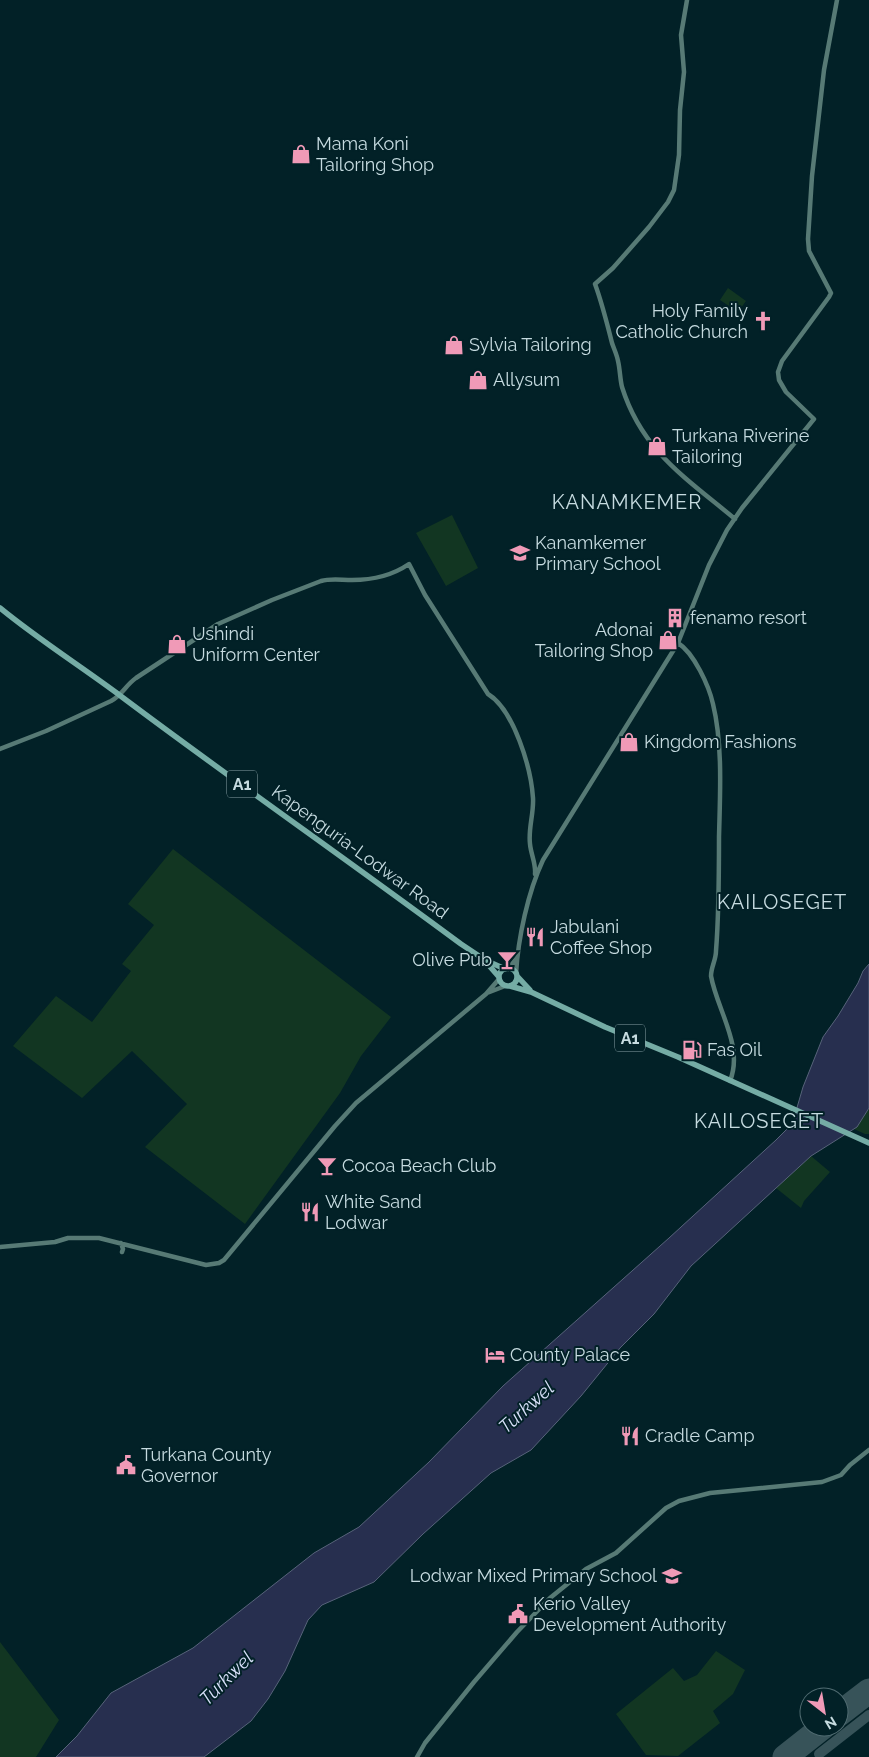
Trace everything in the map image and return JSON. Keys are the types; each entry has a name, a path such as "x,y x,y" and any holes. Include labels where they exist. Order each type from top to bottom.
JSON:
{"highway":[{"name":"Kapenguria-Lodwar Road","path":"0,608 40,639 121,696 172,736 229,775 337,855 485,960 506,969"},
{"name":"Kapenguria-Lodwar Road","path":"485,960 499,978"},
{"path":"506,969 513,970 516,975 516,981 508,986 499,978 499,973 506,969"},
{"name":"A1","path":"516,975 531,992"},
{"name":"A1","path":"508,986 531,992 604,1027 678,1057 869,1144"}],"street":[{"path":"687,0 681,35 684,72 680,110 679,155 674,190 668,202 649,227 613,268 595,284 618,361 622,385 638,425 654,449 666,461 735,519"},
{"path":"516,975 517,958 535,880 543,860 678,643 709,565 721,541 735,519 814,419 786,392 777,374 781,362 831,293 809,251 808,239 812,176 824,70 837,0"},
{"path":"0,749 81,716 121,696 129,683 136,678 218,624 235,616 327,579 354,580 373,578 392,573 408,564 425,595 488,694 497,700 503,708 528,765 533,800 530,842 536,864 535,880"},
{"path":"678,643 685,646 696,663 715,710 720,766 720,814 718,928 716,954 711,976 726,1022 734,1055 734,1072 730,1081"},
{"path":"506,969 517,958"},
{"path":"0,1247 55,1242 68,1238 99,1238 206,1264 213,1264 224,1260 356,1103 486,994 499,978"},
{"path":"486,994 508,986"},
{"path":"121,1242 122,1252"},
{"path":"417,1757 425,1743 474,1682 517,1632 550,1598 586,1569 622,1548 666,1508 679,1501 710,1492 822,1482 841,1475 869,1450"}],"green space":[{"path":"728,288 746,301 738,312 720,300"},
{"path":"452,515 478,568 446,586 416,533"},
{"path":"173,849 391,1017 361,1056 340,1093 245,1224 145,1147 187,1104 132,1051 82,1098 13,1046 56,996 92,1022 131,971 122,964 154,925 128,904"},
{"path":"869,1108 869,1134 865,1134 854,1129"},
{"path":"811,1156 830,1172 804,1201 801,1208 776,1188"},
{"path":"0,1642 59,1720 36,1757 0,1757"},
{"path":"716,1651 745,1670 733,1694 713,1711 720,1723 678,1756 646,1755 616,1714 673,1668 684,1681 697,1675"}],"water":[{"name":"Turkwel","path":"869,964 869,1108 857,1127 811,1156 691,1266 654,1314 620,1348 581,1396 531,1450 491,1473 423,1534 374,1582 322,1605 308,1620 285,1671 268,1699 251,1721 204,1757 56,1757 77,1736 111,1693 193,1648 314,1553 359,1527 429,1462 503,1386 776,1140 792,1124 803,1087 823,1037"}],"taxiway":[{"path":"819,1754 869,1715"}],"runway":[{"path":"849,1706 869,1691"},
{"path":"785,1757 810,1737"}],"place":[{"name":"Mama Koni Tailoring Shop","path":"301,154"},
{"name":"Holy Family Catholic Church","path":"763,321"},
{"name":"Sylvia Tailoring","path":"454,345"},
{"name":"Allysum","path":"478,380"},
{"name":"Turkana Riverine Tailoring","path":"657,446"},
{"name":"Kanamkemer Primary School","path":"520,553"},
{"name":"fenamo resort","path":"675,618"},
{"name":"Adonai Tailoring Shop","path":"668,640"},
{"name":"Ushindi Uniform Center","path":"177,644"},
{"name":"Kingdom Fashions","path":"629,742"},
{"name":"Jabulani Coffee Shop","path":"535,937"},
{"name":"Olive Pub","path":"507,960"},
{"name":"Fas Oil","path":"692,1050"},
{"name":"Cocoa Beach Club","path":"327,1166"},
{"name":"White Sand Lodwar","path":"310,1212"},
{"name":"County Palace","path":"495,1355"},
{"name":"Cradle Camp","path":"630,1436"},
{"name":"Turkana County Governor","path":"126,1465"},
{"name":"Lodwar Mixed Primary School","path":"672,1576"},
{"name":"Kerio Valley Development Authority","path":"518,1614"}],"district":[{"name":"KANAMKEMER","path":"627,502"},
{"name":"KAILOSEGET","path":"782,902"},
{"name":"KAILOSEGET","path":"759,1121"}]}
